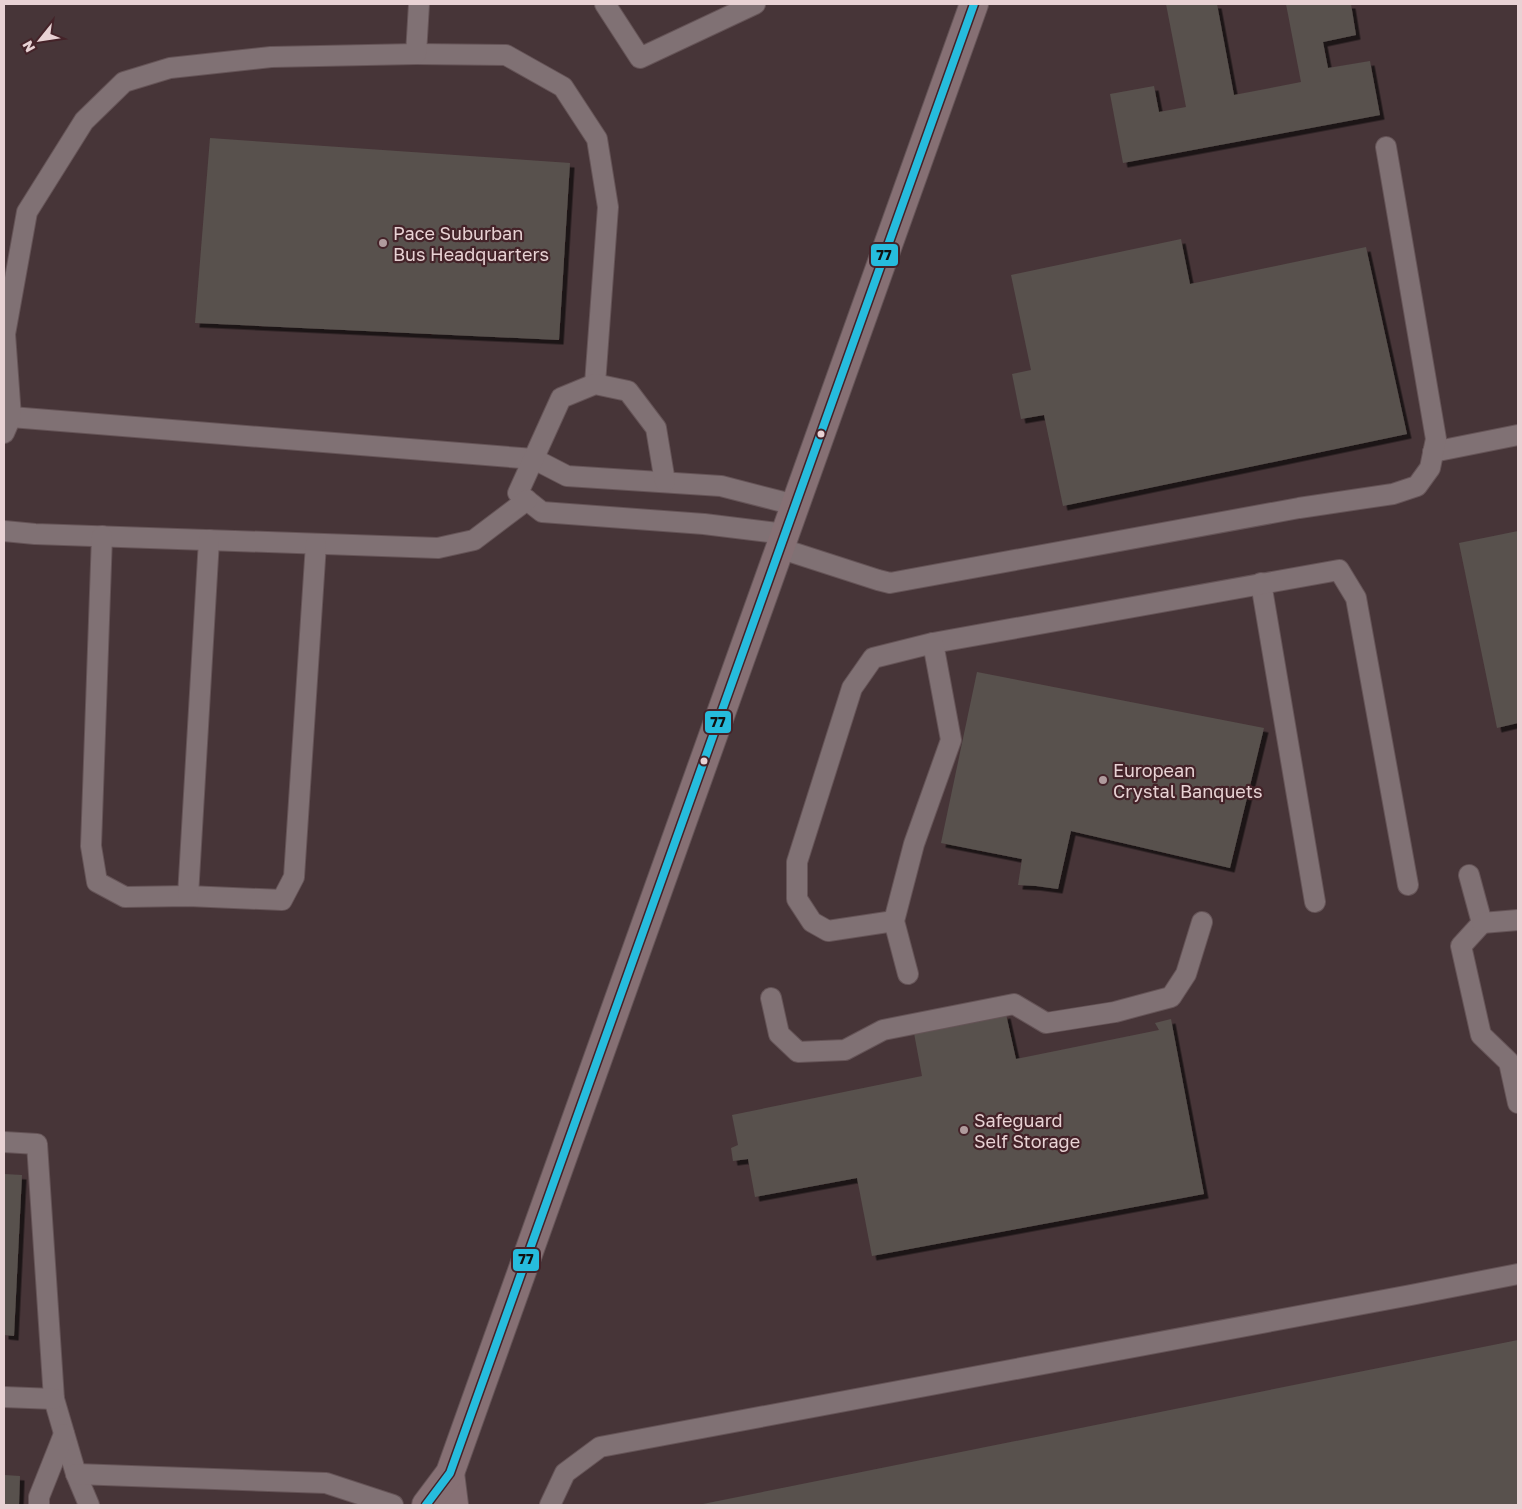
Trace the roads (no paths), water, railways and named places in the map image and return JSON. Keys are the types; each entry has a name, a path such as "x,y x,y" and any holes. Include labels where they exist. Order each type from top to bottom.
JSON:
{"main road":[{"path":"426,1505 450,1473 974,4"},
{"path":"450,1473 454,1505"}],"lane":[{"path":"416,54 419,4"},
{"path":"605,4 640,58 755,4"},
{"path":"594,384 608,207 598,139 563,87 506,55 416,54 272,57 170,68 124,82 84,121 27,212 5,334 7,425 534,459 567,476 721,486 795,505"},
{"path":"523,496 542,512 704,524 782,541 878,580 890,582 1299,508 1393,494 1417,486 1430,468 1436,439 1386,147"},
{"path":"4,531 36,534 438,548 474,540 523,496 534,459 561,398 594,384 628,391 656,428 665,482"},
{"path":"1433,452 1518,435"},
{"path":"102,536 90,846 97,882 125,897 188,896 282,900 294,877 316,544"},
{"path":"188,896 209,540"},
{"path":"894,921 828,931 812,922 797,899 797,862 852,688 873,658 933,643 1339,570 1356,598 1408,885"},
{"path":"1261,583 1315,902"},
{"path":"908,974 894,921 914,844 951,740 933,643"},
{"path":"1469,874 1482,923"},
{"path":"1518,920 1482,923 1461,946 1482,1034 1514,1060 1518,1103"},
{"path":"771,998 779,1034 798,1052 845,1050 883,1030 1014,1004 1046,1023 1115,1012 1170,997 1186,974 1202,922"},
{"path":"4,1142 37,1144 54,1399 76,1474 88,1505"},
{"path":"550,1505 565,1473 600,1447 1518,1274"},
{"path":"4,1397 54,1399"},
{"path":"39,1505 39,1496 64,1434"},
{"path":"76,1474 326,1483 393,1505"}],"place":[{"name":"Pace Suburban Bus Headquarters","path":"383,243"},
{"name":"European Crystal Banquets","path":"1103,780"},
{"name":"Safeguard Self Storage","path":"964,1130"}]}
